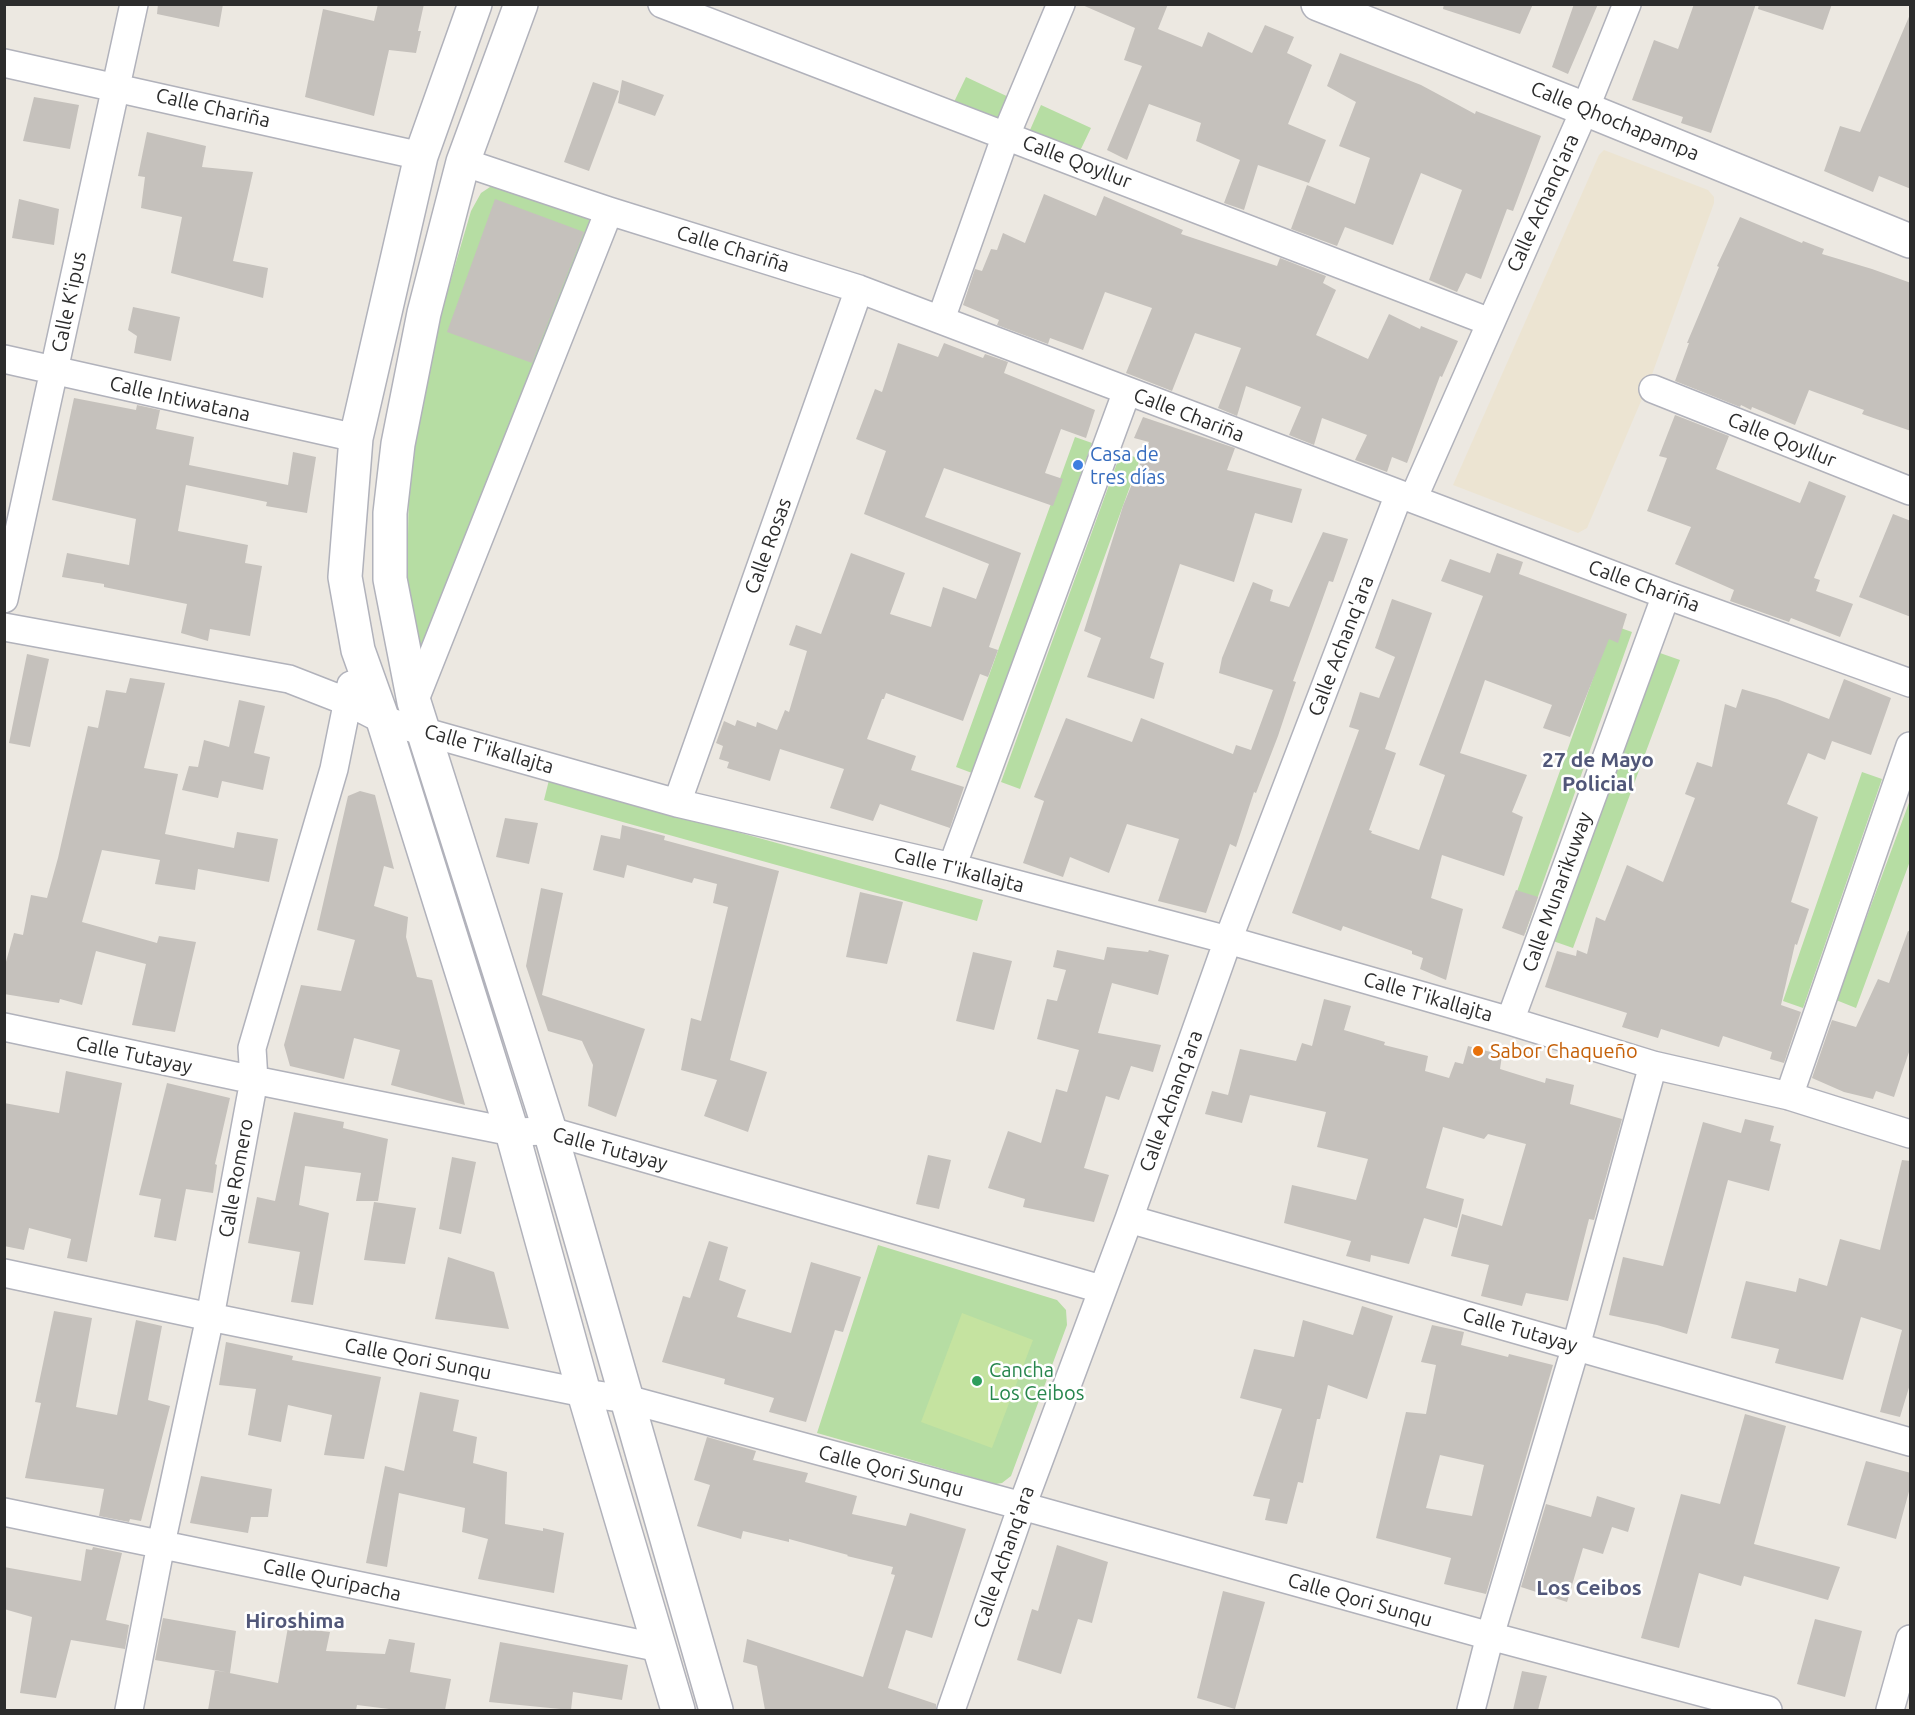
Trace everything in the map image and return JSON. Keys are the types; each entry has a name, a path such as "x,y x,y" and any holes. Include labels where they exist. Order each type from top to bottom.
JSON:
{"main road":[{"path":"475,4 421,156 356,438 345,577 358,650 383,720 512,1132 584,1393 678,1710"},
{"path":"520,4 463,162 424,313 398,444 390,513 390,579 418,716 550,1131 716,1710"},
{"name":"Calle Qhochapampa","path":"1318,4 1911,241"}],"street":[{"name":"Calle K'ipus","path":"4,599 134,4"},
{"name":"Calle Qoyllur","path":"663,4 1490,322"},
{"path":"941,319 1006,135 1061,4"},
{"name":"Calle Achanq'ara","path":"951,1710 1022,1506 1129,1219 1228,940 1406,497 1490,322 1585,109 1627,4"},
{"name":"Calle Chariña","path":"4,63 421,156"},
{"name":"Calle Chariña","path":"463,162 609,211 859,289 1666,595 1911,683"},
{"path":"418,716 609,211"},
{"name":"Calle Rosas","path":"677,803 859,289"},
{"name":"Calle Intiwatana","path":"4,359 356,438"},
{"name":"Calle Qoyllur","path":"1653,389 1911,491"},
{"path":"952,867 1126,391"},
{"name":"Calle Munarikuway","path":"1510,1021 1666,595"},
{"name":"Calle T'ikallajta","path":"4,627 289,679 348,702 383,720 418,716 677,803 952,867 1228,940 1510,1021 1653,1065 1789,1096 1911,1134"},
{"name":"Calle Romero","path":"129,1710 161,1544 210,1317 254,1080 252,1048 334,769 358,650"},
{"path":"1789,1096 1911,746"},
{"name":"Calle Tutayay","path":"4,1027 512,1132 550,1131 1101,1289"},
{"path":"1471,1710 1490,1636 1576,1346 1653,1065"},
{"name":"Calle Tutayay","path":"1129,1219 1911,1442"},
{"name":"Calle Qori Sunqu","path":"4,1273 584,1393 627,1399 1768,1710"},
{"name":"Calle Quripacha","path":"4,1512 660,1648"},
{"path":"1890,1710 1911,1639"}],"shaded area":[{"path":"1604,150 1708,190 1714,197 1714,203 1650,380 1587,528 1578,533 1453,485 1599,155"}],"green space":[{"path":"966,77 1015,100 1004,125 954,102"},
{"path":"1041,105 1091,128 1079,153 1030,130"},
{"path":"493,185 590,218 592,224 425,647 417,645 407,589 409,480 434,337 471,211 481,193"},
{"path":"1075,437 1092,443 972,773 956,767"},
{"path":"1121,452 1140,459 1020,789 1001,782"},
{"path":"1612,625 1632,632 1525,933 1505,925"},
{"path":"1660,653 1680,660 1573,948 1553,941"},
{"path":"1862,772 1882,779 1803,1008 1783,1001"},
{"path":"549,780 983,900 977,921 544,800"},
{"path":"1910,800 1910,861 1856,1008 1836,1000"},
{"path":"878,1245 1057,1300 1066,1310 1067,1325 1011,1476 1002,1483 996,1484 817,1433"},
{"name":"Cancha Los Ceibos","path":"962,1313 1033,1340 992,1448 921,1422"}],"building":[{"path":"158,4 223,4 219,27 157,14"},
{"path":"378,4 424,4 416,53 389,50 374,116 305,97 323,9 374,21"},
{"path":"1080,4 1168,4 1158,29 1202,47 1208,32 1252,53 1265,25 1294,37 1287,53 1312,65 1288,124 1326,140 1309,183 1258,165 1244,210 1224,203 1240,160 1196,141 1201,123 1149,104 1127,160 1107,150 1142,66 1124,60 1135,28"},
{"path":"1444,4 1533,4 1520,34 1443,9"},
{"path":"1574,4 1598,4 1568,74 1552,67"},
{"path":"1694,4 1756,4 1711,133 1681,123 1683,117 1632,100 1654,40 1678,49"},
{"path":"1759,4 1832,4 1823,30 1758,9"},
{"path":"1911,12 1911,189 1879,176 1873,192 1824,171 1840,126 1860,132"},
{"path":"1340,53 1421,85 1475,114 1476,111 1541,136 1513,211 1507,209 1481,279 1466,273 1457,292 1429,280 1462,190 1421,173 1393,245 1345,227 1337,246 1291,229 1307,185 1355,204 1370,158 1339,146 1356,102 1327,86"},
{"path":"622,80 664,95 655,116 618,103"},
{"path":"593,82 619,91 589,171 564,162"},
{"path":"34,97 79,105 70,149 23,141"},
{"path":"147,132 206,146 202,167 253,172 233,261 268,268 263,298 171,273 182,217 141,208 145,177 138,176"},
{"path":"1044,194 1096,216 1104,196 1183,230 1181,234 1277,266 1280,258 1326,276 1323,283 1336,290 1316,335 1368,359 1389,314 1420,329 1421,326 1458,341 1442,377 1440,376 1407,463 1392,457 1387,472 1355,460 1367,435 1322,418 1314,445 1289,435 1301,407 1246,386 1237,416 1218,408 1241,348 1195,333 1172,391 1126,373 1152,308 1105,292 1083,350 1050,338 1048,344 997,325 999,320 963,305 975,269 982,271 991,249 997,250 1003,233 1025,243"},
{"path":"19,199 59,209 54,245 12,238"},
{"path":"495,199 584,232 532,363 447,332"},
{"path":"1740,217 1802,243 1803,241 1824,249 1822,254 1911,283 1911,431 1862,414 1864,410 1809,390 1795,425 1752,407 1751,410 1741,405 1740,407 1675,381 1689,343 1687,343 1719,267 1717,266"},
{"path":"133,307 180,317 171,361 134,353 137,336 128,330"},
{"path":"898,343 938,357 944,343 983,358 985,354 1008,362 1004,373 1095,410 1086,438 1061,429 1045,473 1063,479 1053,506 944,468 925,517 1021,553 989,647 998,650 988,677 980,674 963,721 886,693 867,739 916,756 911,770 964,787 950,828 880,804 873,821 830,808 844,769 780,749 770,781 727,768 729,762 719,759 723,746 716,743 724,721 735,726 737,720 756,727 757,722 777,730 785,710 789,712 807,651 789,645 796,625 821,634 851,553 905,573 890,614 931,627 943,587 976,599 989,564 864,514 886,451 856,439 875,389 882,392"},
{"path":"74,398 136,410 137,405 160,410 156,429 194,437 189,465 288,485 293,452 316,457 307,513 266,506 267,502 186,485 178,531 248,545 245,563 262,566 250,636 210,629 208,641 181,633 187,604 104,587 104,584 62,577 67,553 129,565 136,519 52,500"},
{"path":"1675,415 1729,436 1716,469 1800,503 1809,481 1846,496 1814,578 1820,580 1816,591 1853,604 1840,637 1791,618 1789,622 1730,601 1734,590 1675,564 1691,527 1647,511 1667,458 1659,456"},
{"path":"1143,417 1235,448 1227,470 1302,489 1292,523 1255,513 1234,582 1180,564 1150,658 1164,663 1154,699 1087,677 1101,638 1084,631 1123,506 1149,442 1134,438"},
{"path":"1893,514 1911,521 1911,617 1859,597"},
{"path":"1323,532 1348,539 1333,582 1329,581 1293,681 1296,682 1278,736 1256,793 1254,792 1236,847 1230,844 1206,913 1158,901 1179,839 1127,824 1109,873 1070,857 1063,877 1023,863 1044,801 1034,797 1066,718 1132,742 1141,718 1233,754 1236,745 1251,750 1273,690 1219,673 1222,658 1253,582 1273,590 1270,601 1289,607"},
{"path":"1497,553 1523,562 1519,574 1627,614 1618,643 1609,639 1570,737 1543,728 1552,705 1485,680 1460,753 1527,775 1512,812 1523,817 1504,876 1442,855 1431,898 1463,909 1446,980 1420,969 1423,958 1412,954 1412,951 1343,926 1341,931 1292,913 1359,730 1349,727 1360,692 1379,698 1395,657 1375,648 1392,599 1432,613 1385,749 1396,753 1369,830 1372,831 1371,833 1419,850 1445,775 1419,765 1483,596 1441,581 1450,559 1490,573"},
{"path":"27,654 49,659 30,747 9,743"},
{"path":"130,678 165,683 144,768 178,774 165,834 234,848 237,832 278,839 269,882 198,869 195,890 155,884 160,860 102,850 82,922 157,943 159,936 196,942 175,1032 132,1025 146,964 96,951 82,1005 60,999 59,1003 4,994 4,969 14,933 23,935 31,895 47,898 88,726 98,728 106,690 126,693"},
{"path":"1844,679 1891,698 1871,755 1832,741 1825,760 1808,753 1787,804 1818,817 1791,902 1809,909 1797,945 1795,944 1781,1005 1801,1012 1784,1063 1770,1059 1772,1052 1723,1036 1719,1047 1661,1029 1658,1038 1622,1027 1627,1013 1545,987 1557,951 1576,956 1577,950 1587,954 1596,917 1605,921 1627,865 1663,882 1695,798 1685,794 1697,762 1712,767 1725,704 1736,708 1742,689 1777,699 1829,719"},
{"path":"239,700 265,706 254,753 270,757 263,790 222,781 218,798 182,790 189,766 198,767 204,740 229,747"},
{"path":"360,791 375,795 394,869 384,866 374,906 408,917 406,937 417,977 432,980 465,1105 391,1085 400,1050 354,1038 344,1079 290,1066 284,1045 301,985 341,991 355,940 317,930 348,796"},
{"path":"505,818 538,823 529,864 496,857"},
{"path":"622,825 665,836 664,840 779,871 730,1060 767,1072 748,1132 704,1116 717,1080 681,1070 691,1018 701,1021 728,907 713,903 717,884 694,878 692,883 627,865 624,878 593,870 601,835 620,839"},
{"path":"541,888 563,893 542,995 645,1029 616,1117 588,1106 593,1065 582,1041 548,1031 526,966"},
{"path":"1516,890 1538,897 1524,936 1502,928"},
{"path":"860,892 903,902 887,964 846,957"},
{"path":"1908,931 1911,932 1911,1046 1894,1097 1876,1091 1873,1099 1844,1092 1812,1078 1832,1020 1856,1027 1878,979 1889,983"},
{"path":"1107,947 1148,952 1149,950 1169,955 1158,995 1112,983 1098,1033 1161,1045 1153,1072 1131,1066 1119,1100 1106,1096 1084,1168 1109,1175 1094,1222 1023,1207 1025,1199 988,1188 1008,1131 1041,1143 1056,1089 1067,1092 1079,1050 1037,1039 1047,999 1057,1001 1066,970 1053,967 1057,950 1104,960"},
{"path":"973,952 1012,961 994,1030 956,1021"},
{"path":"1324,999 1351,1006 1344,1030 1385,1042 1384,1045 1428,1056 1425,1071 1449,1078 1455,1062 1463,1064 1468,1046 1502,1055 1500,1069 1545,1083 1546,1078 1574,1085 1570,1104 1622,1119 1594,1220 1589,1219 1568,1301 1526,1293 1522,1306 1481,1296 1489,1265 1451,1256 1462,1214 1502,1226 1526,1144 1488,1134 1484,1139 1443,1127 1426,1188 1464,1199 1457,1228 1424,1218 1409,1264 1371,1255 1370,1262 1346,1256 1351,1241 1284,1223 1292,1185 1356,1200 1368,1159 1317,1147 1326,1112 1250,1095 1242,1123 1205,1114 1212,1091 1228,1095 1240,1049 1296,1061 1302,1043 1312,1046"},
{"path":"66,1071 122,1083 87,1262 67,1258 71,1239 29,1228 24,1250 4,1246 4,1103 59,1113"},
{"path":"167,1083 230,1098 215,1164 217,1165 213,1193 186,1189 176,1241 154,1237 161,1199 139,1195"},
{"path":"294,1112 344,1122 343,1128 388,1139 378,1201 356,1201 361,1173 305,1166 299,1205 329,1213 313,1305 291,1302 300,1252 248,1243 257,1197 275,1201"},
{"path":"1745,1119 1774,1126 1770,1141 1781,1144 1769,1191 1728,1180 1687,1334 1609,1315 1623,1257 1663,1266 1703,1122 1741,1133"},
{"path":"928,1155 951,1160 939,1209 916,1204"},
{"path":"452,1157 476,1162 461,1234 439,1229"},
{"path":"1902,1160 1911,1161 1911,1381 1900,1417 1880,1412 1902,1330 1861,1317 1843,1380 1775,1363 1779,1349 1731,1338 1746,1281 1796,1292 1799,1278 1827,1286 1840,1239 1880,1250"},
{"path":"374,1202 416,1208 405,1264 364,1260"},
{"path":"709,1241 728,1247 719,1280 746,1290 737,1317 791,1333 811,1262 861,1277 843,1332 835,1330 806,1422 769,1412 774,1398 724,1384 725,1379 662,1362 683,1296 690,1298"},
{"path":"448,1257 494,1272 509,1329 435,1319"},
{"path":"1362,1306 1393,1316 1367,1399 1328,1385 1320,1419 1317,1419 1303,1483 1298,1482 1287,1524 1265,1520 1270,1499 1253,1496 1282,1409 1240,1398 1254,1349 1294,1357 1303,1320 1353,1335"},
{"path":"54,1311 92,1318 76,1407 117,1415 136,1320 162,1326 148,1400 170,1406 141,1521 130,1519 129,1522 99,1516 104,1489 25,1478 41,1403 35,1402"},
{"path":"1432,1325 1464,1332 1461,1345 1553,1365 1486,1594 1444,1584 1451,1558 1376,1538 1406,1412 1426,1414 1436,1365 1421,1362","holes":["1440,1455 1484,1465 1472,1516 1426,1508"]},
{"path":"226,1342 293,1356 292,1360 381,1377 364,1459 324,1455 332,1415 288,1405 281,1442 248,1435 256,1389 219,1385"},
{"path":"420,1392 459,1400 453,1431 477,1437 473,1463 507,1472 505,1524 564,1533 554,1593 478,1579 488,1539 462,1532 465,1508 399,1493 387,1567 366,1563 385,1466 404,1471"},
{"path":"1745,1414 1786,1426 1754,1544 1840,1567 1828,1600 1744,1576 1741,1586 1699,1573 1679,1648 1641,1638 1681,1494 1720,1504"},
{"path":"707,1437 756,1451 753,1460 808,1473 805,1482 857,1496 852,1514 906,1526 910,1513 966,1529 932,1638 906,1630 888,1688 936,1704 936,1710 765,1710 757,1666 743,1662 747,1639 863,1677 895,1575 891,1574 893,1567 789,1539 789,1542 743,1531 741,1539 697,1526 710,1485 694,1480"},
{"path":"1866,1461 1911,1473 1911,1484 1896,1539 1847,1525"},
{"path":"201,1476 272,1489 268,1517 251,1517 248,1533 190,1523"},
{"path":"1597,1496 1635,1508 1628,1532 1612,1527 1603,1554 1583,1548 1567,1602 1521,1587 1546,1504 1591,1517"},
{"path":"1057,1545 1108,1562 1092,1623 1078,1619 1061,1674 1017,1660 1032,1609 1038,1611"},
{"path":"93,1547 122,1553 106,1620 129,1625 125,1649 71,1640 56,1698 20,1693 32,1617 4,1609 4,1567 81,1581 86,1549 92,1550"},
{"path":"1223,1591 1265,1602 1235,1709 1197,1698"},
{"path":"163,1618 236,1631 230,1673 155,1660"},
{"path":"1815,1619 1862,1631 1845,1697 1797,1684"},
{"path":"288,1627 330,1632 326,1651 385,1654 389,1639 415,1643 410,1672 451,1679 445,1710 397,1710 357,1705 356,1710 208,1710 215,1670 278,1683"},
{"path":"500,1642 628,1665 622,1700 573,1692 571,1710 489,1702"},
{"path":"1522,1671 1547,1676 1538,1710 1513,1710"}],"place":[{"name":"Casa de tres días","path":"1078,465"},
{"name":"Sabor Chaqueño","path":"1478,1051"},
{"name":"Cancha Los Ceibos","path":"977,1381"}],"district":[{"name":"27 de Mayo Policial","path":"1598,772"},
{"name":"Los Ceibos","path":"1589,1588"},
{"name":"Hiroshima","path":"295,1621"}]}
